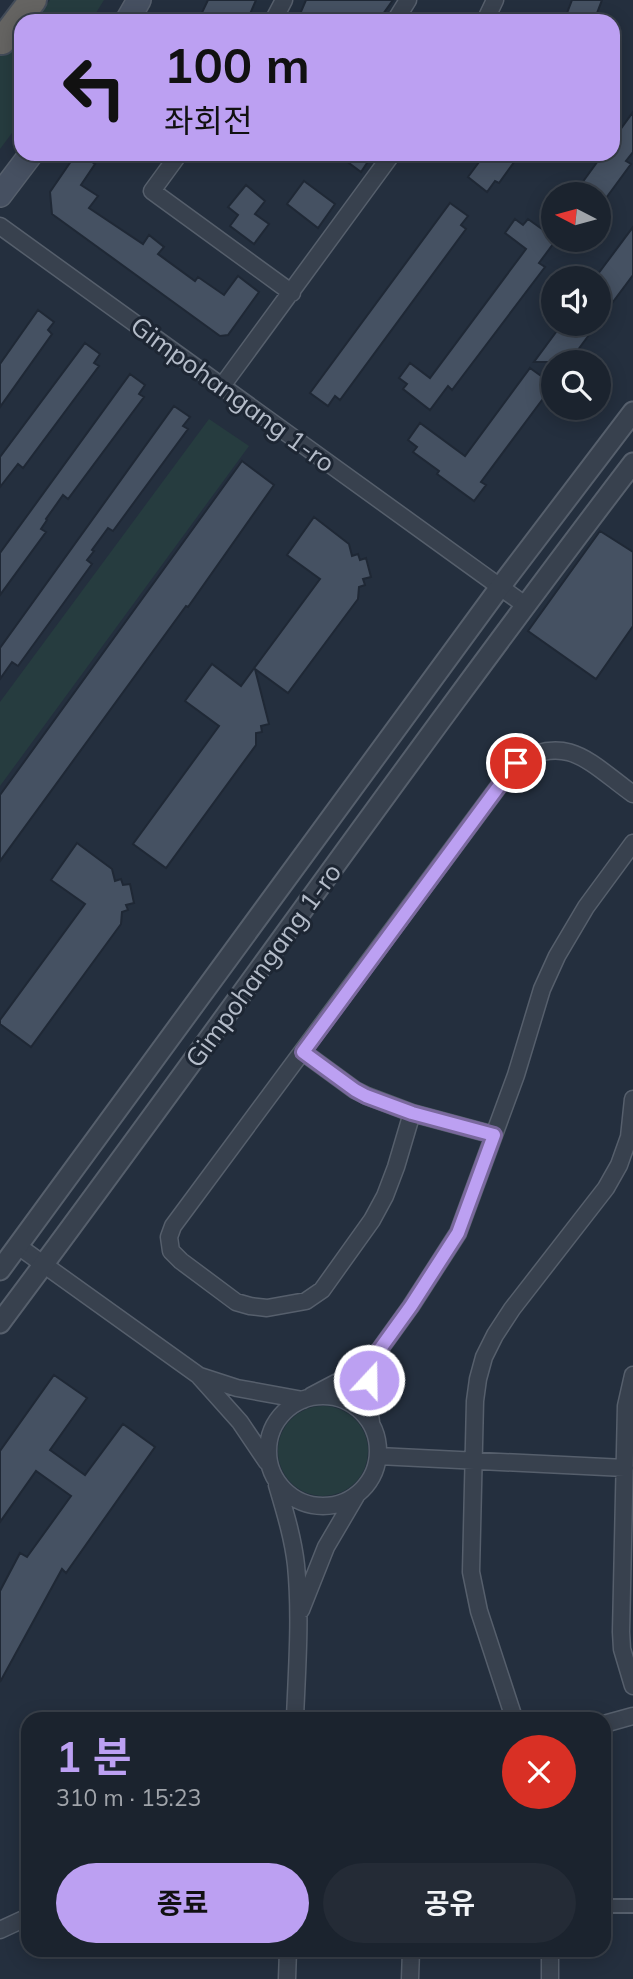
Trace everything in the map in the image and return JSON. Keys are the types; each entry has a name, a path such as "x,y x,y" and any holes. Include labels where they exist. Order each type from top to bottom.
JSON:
{"highway":[{"path":"22,14 33,0"},
{"path":"2,41 14,25"}],"main road":[{"path":"0,195 26,161"}],"street":[{"path":"174,161 152,191 292,293"},
{"path":"222,386 387,161"},
{"name":"Gimpohangang 1-ro","path":"0,226 524,605"},
{"name":"Gimpohangang 1-ro","path":"0,1270 500,587 633,411"},
{"name":"Gimpohangang 1-ro","path":"0,1323 524,605 633,463"},
{"path":"412,1113 396,1167 372,1220 322,1290 306,1301 267,1308 236,1302 171,1251 169,1237 173,1226 516,763 531,754 560,749 577,754 633,794"},
{"path":"269,1464 267,1446 272,1429 281,1414 295,1403 347,1377 375,1356 458,1233 516,1075 535,1009 557,956 586,907 633,843"},
{"path":"303,1052 355,1090 412,1113 494,1135"},
{"path":"512,1712 479,1611 473,1582 471,1549 478,1379 484,1357 512,1309 606,1188 619,1165 629,1137 633,1099"},
{"path":"18,1246 198,1375 240,1422 269,1464 292,1539 296,1564 299,1616 295,1712"},
{"path":"299,1616 326,1547 356,1496 367,1485 375,1471 378,1441 372,1424 368,1391 375,1356"},
{"path":"198,1375 247,1390 307,1398 329,1395 346,1400 361,1410 372,1424"},
{"path":"633,1375 626,1406 621,1632 622,1649 633,1686"},
{"path":"378,1456 625,1468"},
{"path":"276,1481 288,1495 304,1504 322,1507 340,1504 356,1496"},
{"path":"611,1722 633,1716"},
{"path":"611,1906 633,1906"},
{"path":"0,1930 21,1920"},
{"path":"287,1979 288,1957"},
{"path":"410,1979 411,1957"},
{"path":"550,1957 550,1979"}],"green space":[{"path":"50,0 104,0 95,14 39,14"},
{"path":"14,38 14,130 0,149 0,40"},
{"path":"209,419 249,446 0,786 0,702"},
{"path":"323,1406 340,1410 355,1419 364,1434 368,1451 364,1468 355,1483 340,1492 323,1496 306,1492 291,1483 282,1468 278,1451 282,1434 291,1419 306,1410"}],"building":[{"path":"208,0 256,0 250,14 201,14"},
{"path":"306,0 393,0 383,14 300,14"},
{"path":"572,0 602,0 597,14 567,14"},
{"path":"633,112 633,152 626,161 631,164 611,191 611,182 583,182 598,161 620,161 620,130"},
{"path":"71,161 90,161 95,164 81,185 98,196 89,208 143,244 149,235 164,247 158,254 195,281 198,277 224,295 238,276 259,292 228,335 220,336 52,214 50,192"},
{"path":"346,161 368,161 361,172"},
{"path":"480,161 515,161 499,183 495,181 487,192 468,177"},
{"path":"304,181 335,204 318,228 287,204"},
{"path":"246,185 265,201 255,214 269,224 254,244 230,226 238,215 228,207"},
{"path":"450,203 468,216 461,225 466,229 340,400 335,396 328,406 310,393"},
{"path":"515,219 523,225 528,219 541,228 541,252 547,252 539,263 544,266 541,266 541,272 452,390 448,386 430,410 403,389 407,384 399,378 410,363 430,378 526,249 505,233"},
{"path":"633,227 633,275 611,305 611,266 604,266"},
{"path":"38,310 54,322 48,330 52,334 0,407 0,364"},
{"path":"553,336 588,336 578,350 543,350"},
{"path":"85,343 100,354 94,363 99,366 23,468 18,464 0,487 0,457"},
{"path":"541,352 541,362 534,362"},
{"path":"530,368 541,376 541,401 481,482 486,485 474,501 437,474 439,471 413,452 417,447 408,440 420,423 465,456"},
{"path":"130,374 145,385 139,394 144,397 68,499 63,495 41,529 46,532 0,595 0,553"},
{"path":"174,406 190,417 183,426 188,429 113,531 108,528 92,550 94,551 87,560 92,564 18,666 12,662 0,679 0,648"},
{"path":"242,461 274,485 188,607 186,606 0,861 0,795"},
{"path":"314,517 349,544 352,556 358,554 360,560 366,558 371,577 363,579 365,585 359,587 358,599 288,693 255,669 269,724 261,726 262,732 256,733 256,745 166,868 133,844 219,726 185,701 212,664 241,686 320,579 287,555"},
{"path":"600,531 633,552 633,626 596,679 528,631"},
{"path":"77,843 112,869 115,881 121,879 123,885 130,884 134,903 126,905 128,910 122,912 121,924 31,1047 0,1024 0,1020 85,904 51,880"},
{"path":"54,1375 87,1398 50,1450 85,1475 123,1424 155,1447 66,1573 62,1569 0,1682 0,1591 20,1553 27,1557 71,1496 36,1471 0,1522 0,1451"}],"route":[{"path":"369,1380 375,1356 458,1233 494,1135 412,1113 366,1096 303,1052 516,763"}]}
